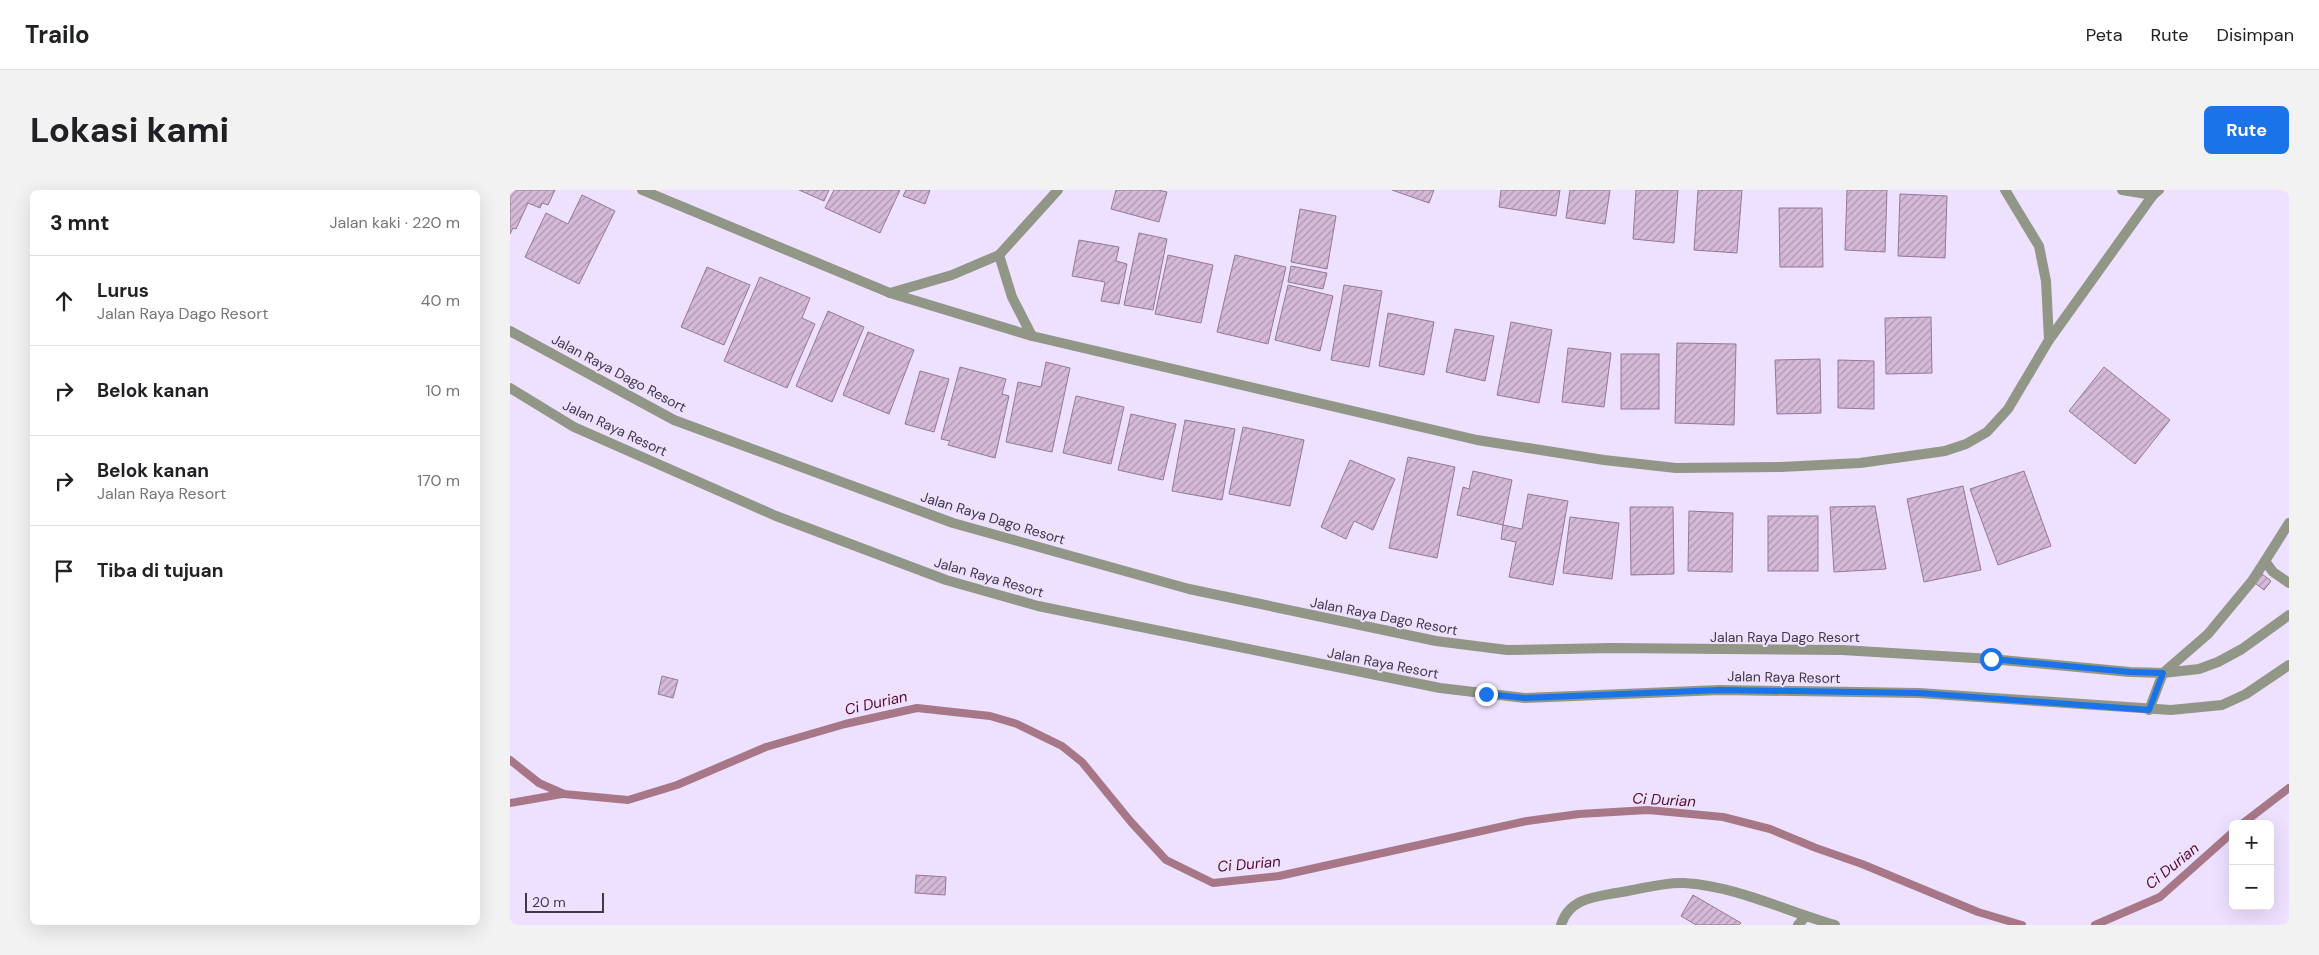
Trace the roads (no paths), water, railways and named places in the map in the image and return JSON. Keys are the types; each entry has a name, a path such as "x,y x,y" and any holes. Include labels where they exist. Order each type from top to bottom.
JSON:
{"street":[{"path":"642,190 890,292 1032,336 1477,440 1604,460 1676,468 1781,467 1860,463 1945,451 1966,444 1988,432 2008,409 2049,340 2156,192"},
{"path":"890,292 952,275 999,255 1058,190"},
{"path":"2005,190 2039,246 2046,281 2049,340"},
{"path":"2122,190 2156,192"},
{"path":"999,255 1012,297 1032,336"},
{"name":"Jalan Raya Dago Resort","path":"510,331 674,420 953,523 1189,589 1436,641 1507,650 1612,648 1842,650 1991,659 2130,672 2163,673 2199,669 2218,662 2242,649 2289,615"},
{"name":"Jalan Raya Resort","path":"510,388 574,426 758,508 946,580 1038,606 1440,688 1525,698 1720,690 1919,693 2149,710 2200,709 2222,705 2246,694 2289,665"},
{"path":"2149,710 2163,673 2208,634 2252,582 2289,523"},
{"path":"2265,561 2273,572 2289,583"},
{"path":"1561,925 1572,906 1586,898 1657,885 1682,883 1710,886 1802,921 1835,925"}],"waterway":[{"name":"Ci Durian","path":"510,760 539,783 564,794 628,800 677,785 766,747 845,724 917,708 990,716 1017,724 1062,746 1082,762 1131,822 1166,860 1213,883 1279,876 1527,821 1579,814 1648,810 1723,817 1770,829 1862,864 1978,912 2022,925"},
{"name":"Ci Durian","path":"2247,820 2289,788"},
{"path":"510,803 562,794"},
{"name":"Ci Durian","path":"2095,925 2160,897 2229,836"}]}
